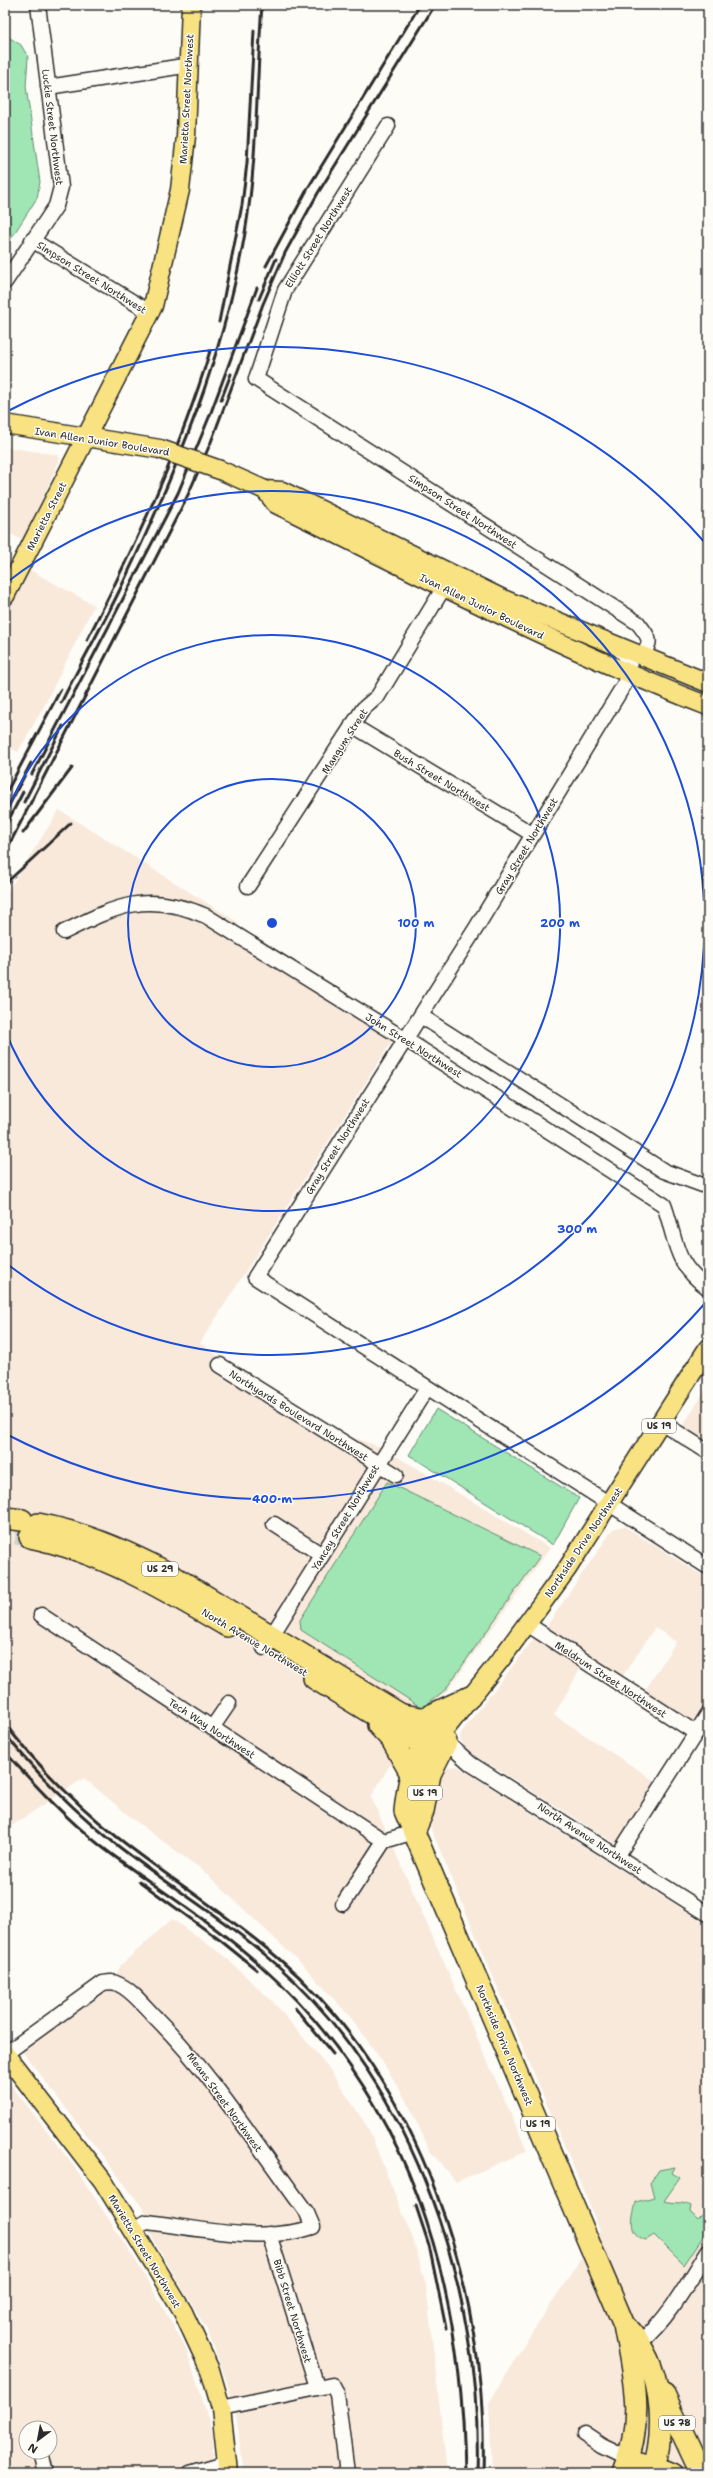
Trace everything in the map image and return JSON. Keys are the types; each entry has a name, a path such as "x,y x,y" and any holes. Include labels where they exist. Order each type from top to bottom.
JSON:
{"highway":[{"name":"North Avenue Northwest","path":"19,1528 91,1539 141,1559 268,1642 361,1706 437,1741"},
{"name":"North Avenue Northwest","path":"268,1642 402,1715 437,1741"},
{"name":"US 29","path":"402,1715 421,1718 427,1717 470,1697"},
{"path":"361,1706 392,1740 410,1772"},
{"name":"Northside Drive Northwest","path":"437,1741 410,1772 406,1811 624,2325 637,2405 636,2430 626,2466"},
{"name":"Northside Drive Northwest","path":"414,1832 423,1811 437,1741"},
{"name":"Northside Drive Northwest","path":"624,2325 640,2343 653,2372 662,2422 650,2470"},
{"name":"US 78","path":"653,2372 701,2473"}],"main road":[{"name":"Marietta Street Northwest","path":"87,437 151,313 161,280 180,190 186,136 190,65 191,5"},
{"name":"Ivan Allen Junior Boulevard","path":"5,424 160,449 220,470 265,490 282,491 447,582 630,674 708,706"},
{"name":"Marietta Street","path":"6,593 87,437"},
{"name":"Ivan Allen Junior Boulevard","path":"447,582 510,602 708,683"},
{"name":"Northside Drive Northwest","path":"437,1741 567,1569 708,1348"},
{"name":"Marietta Street Northwest","path":"5,2054 103,2181 196,2338 210,2370 221,2408 228,2468"},
{"path":"626,2466 674,2473"}],"street":[{"name":"Luckie Street Northwest","path":"5,282 56,206 61,187 38,5"},
{"path":"48,87 190,65"},
{"name":"Elliott Street Northwest","path":"256,379 285,290 388,126"},
{"name":"Simpson Street Northwest","path":"32,240 151,313"},
{"name":"Simpson Street Northwest","path":"256,379 638,623 649,637 649,646 642,655"},
{"name":"Mangum Street","path":"248,886 363,709 378,696 447,582"},
{"path":"607,641 626,654 630,664 630,674"},
{"name":"Gray Street Northwest","path":"427,1388 255,1277 421,1016 630,674"},
{"name":"Bush Street Northwest","path":"352,726 532,834"},
{"name":"John Street Northwest","path":"64,932 105,912 122,907 162,902 184,907 206,916 405,1039 664,1204 672,1236 682,1262 692,1276 708,1288"},
{"path":"421,1016 664,1171 708,1187"},
{"name":"Northyards Boulevard Northwest","path":"220,1365 377,1465 396,1475"},
{"path":"427,1388 708,1567"},
{"name":"Yancey Street Northwest","path":"268,1642 377,1465 427,1388"},
{"path":"661,1422 708,1452"},
{"path":"274,1524 322,1555"},
{"name":"Tech Way Northwest","path":"41,1615 384,1841"},
{"name":"Meldrum Street Northwest","path":"526,1624 696,1733"},
{"path":"212,1728 229,1704"},
{"path":"618,1855 708,1714"},
{"name":"North Avenue Northwest","path":"437,1741 471,1764 618,1855 708,1914"},
{"path":"343,1904 384,1841 414,1832"},
{"name":"Means Street Northwest","path":"5,2054 103,1983 112,1981 119,1984 133,1994 173,2034 208,2075 307,2213 313,2227 300,2231 269,2234"},
{"path":"131,2229 147,2222 269,2234"},
{"name":"Bibb Street Northwest","path":"269,2234 317,2388"},
{"path":"640,2343 654,2330 674,2304 708,2251"},
{"path":"221,2408 332,2385 337,2394 347,2473"},
{"path":"584,2434 602,2446 626,2466"},
{"path":"43,2460 46,2473"},
{"path":"190,2473 228,2468"}],"shaded area":[{"path":"5,447 58,455 60,459 23,541 5,530"},
{"path":"26,568 94,605 44,706 18,752 5,745 5,609"},
{"path":"59,810 239,923 231,936 394,1038 200,1343 319,1426 381,1447 550,1548 447,1691 422,1711 371,1797 527,2151 456,2182 430,2151 409,2105 382,2061 352,2019 304,1966 197,1865 198,1867 134,1820 84,1778 5,1830 5,896"},
{"path":"708,1386 708,1447 680,1430"},
{"path":"624,1526 708,1579 708,1704 693,1728 642,1695 676,1642 655,1627 620,1680 544,1630 613,1529"},
{"path":"536,1636 582,1666 554,1715 658,1783 618,1845 465,1749 460,1738 461,1733"},
{"path":"457,1766 708,1925 708,2473 492,2473 489,2403 518,2354 600,2230 431,1829 429,1802 443,1769"},
{"path":"172,1919 224,1956 274,2003 328,2067 368,2128 413,2239 426,2285 447,2473 244,2473 236,2414 226,2379 207,2330 150,2234 145,2211 22,2051 110,1986 121,1965"},
{"path":"5,2077 76,2169 139,2266 186,2348 213,2434 213,2473 5,2473"}],"green space":[{"path":"5,35 21,45 28,57 26,87 40,182 37,198 5,248"},
{"path":"436,1409 579,1498 553,1545 409,1455"},
{"path":"387,1482 540,1556 445,1690 422,1708 301,1630 300,1620"},
{"path":"675,2167 672,2173 680,2178 664,2201 691,2206 690,2212 698,2220 708,2210 708,2229 684,2265 654,2235 646,2240 636,2234 632,2224 636,2202 654,2197 650,2183 659,2170"}],"tunnel":[{"path":"16,1534 30,1537"}],"railway":[{"path":"61,703 117,596 144,539 180,454 225,323 236,278 249,205 255,148 262,5"},
{"path":"266,266 308,188 420,5"},
{"path":"5,853 187,497 211,442 263,304 285,253 318,193 435,5"},
{"path":"219,322 242,205 247,163 254,31"},
{"path":"259,299 276,259"},
{"path":"32,774 178,493 210,415 257,288"},
{"path":"87,640 122,570 155,498 185,425 210,351"},
{"path":"221,400 231,374"},
{"path":"5,795 61,689"},
{"path":"24,802 63,726"},
{"path":"5,813 31,763"},
{"path":"23,833 72,768"},
{"path":"5,827 23,792"},
{"path":"5,884 71,823"},
{"path":"5,1724 44,1770 72,1798 117,1837 239,1926 278,1958 328,2007 371,2063 407,2126 436,2192 458,2262 473,2333 482,2404 483,2473"},
{"path":"5,1734 43,1777 98,1830 236,1932 276,1964 325,2013 367,2070 402,2131 431,2196 453,2265 468,2334 476,2404 477,2473"},
{"path":"5,1752 51,1801 102,1847 222,1934 261,1966 312,2018 355,2074 390,2133 418,2196 438,2262 453,2330 461,2401 465,2473"},
{"path":"139,1881 221,1941 257,1970"},
{"path":"295,2008 333,2054"},
{"path":"416,2206 429,2245 446,2328"}]}
